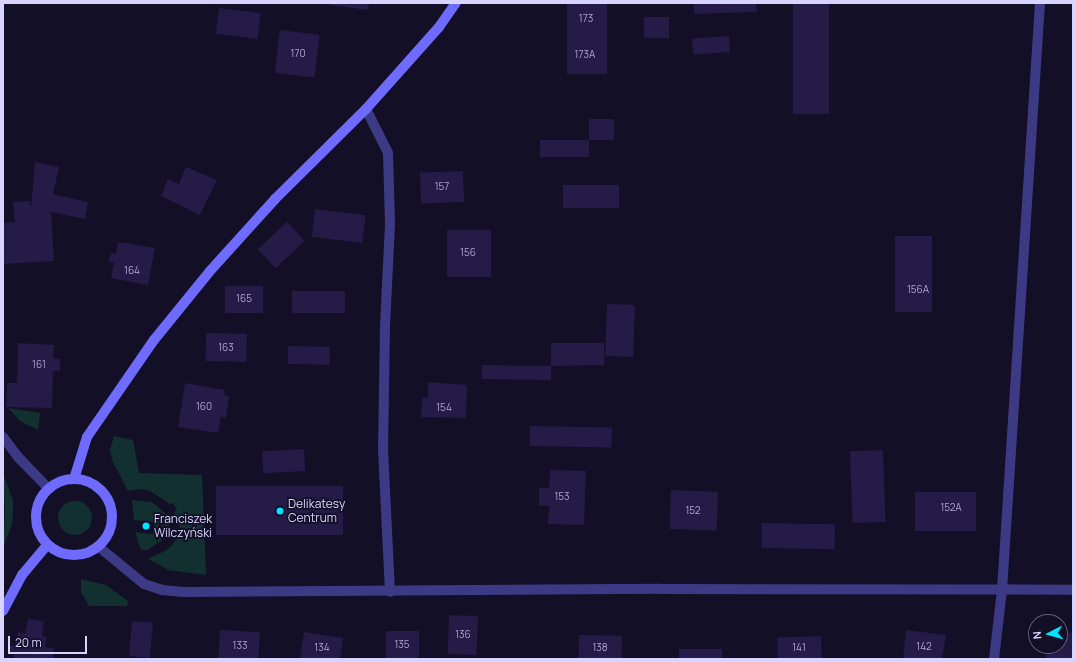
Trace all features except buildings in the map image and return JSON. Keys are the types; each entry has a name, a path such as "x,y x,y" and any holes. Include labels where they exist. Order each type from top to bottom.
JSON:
{"street":[{"path":"74,479 87,437 154,340 210,271 275,199 366,109 439,27 456,3"},
{"path":"994,659 1002,590 1040,3"},
{"path":"366,109 388,154 390,224 385,326 383,448 390,592"},
{"path":"3,437 19,458 49,489"},
{"path":"67,479 74,479 92,483 102,490 109,501 113,513 112,526 107,538 99,547 79,556 67,556 47,545 37,524 36,513 39,501 49,489 67,479"},
{"path":"3,611 22,575 47,545"},
{"path":"99,547 144,584 162,590 390,592 1073,590"}],"green space":[{"path":"8,408 40,413 38,430 20,421"},
{"path":"114,436 133,440 139,473 202,475 206,575 168,570 148,559 167,550 176,540 180,529 174,512 177,510 173,503 170,504 150,491 141,489 128,491 112,460 110,450"},
{"path":"3,474 13,500 13,513 12,524 3,548 5,510"},
{"path":"132,500 152,502 165,513 169,522 169,531 164,539 147,550 141,550 135,532 153,534 154,522 134,520"},
{"path":"72,501 78,501 82,502 89,508 92,518 91,525 85,532 78,535 72,535 68,534 61,528 58,521 58,515 59,511 65,504"},
{"path":"81,579 106,585 128,601 127,606 89,606 81,592"}],"place":[{"name":"Delikatesy Centrum","path":"280,511"},
{"name":"Franciszek Wilczyński","path":"146,526"}]}
